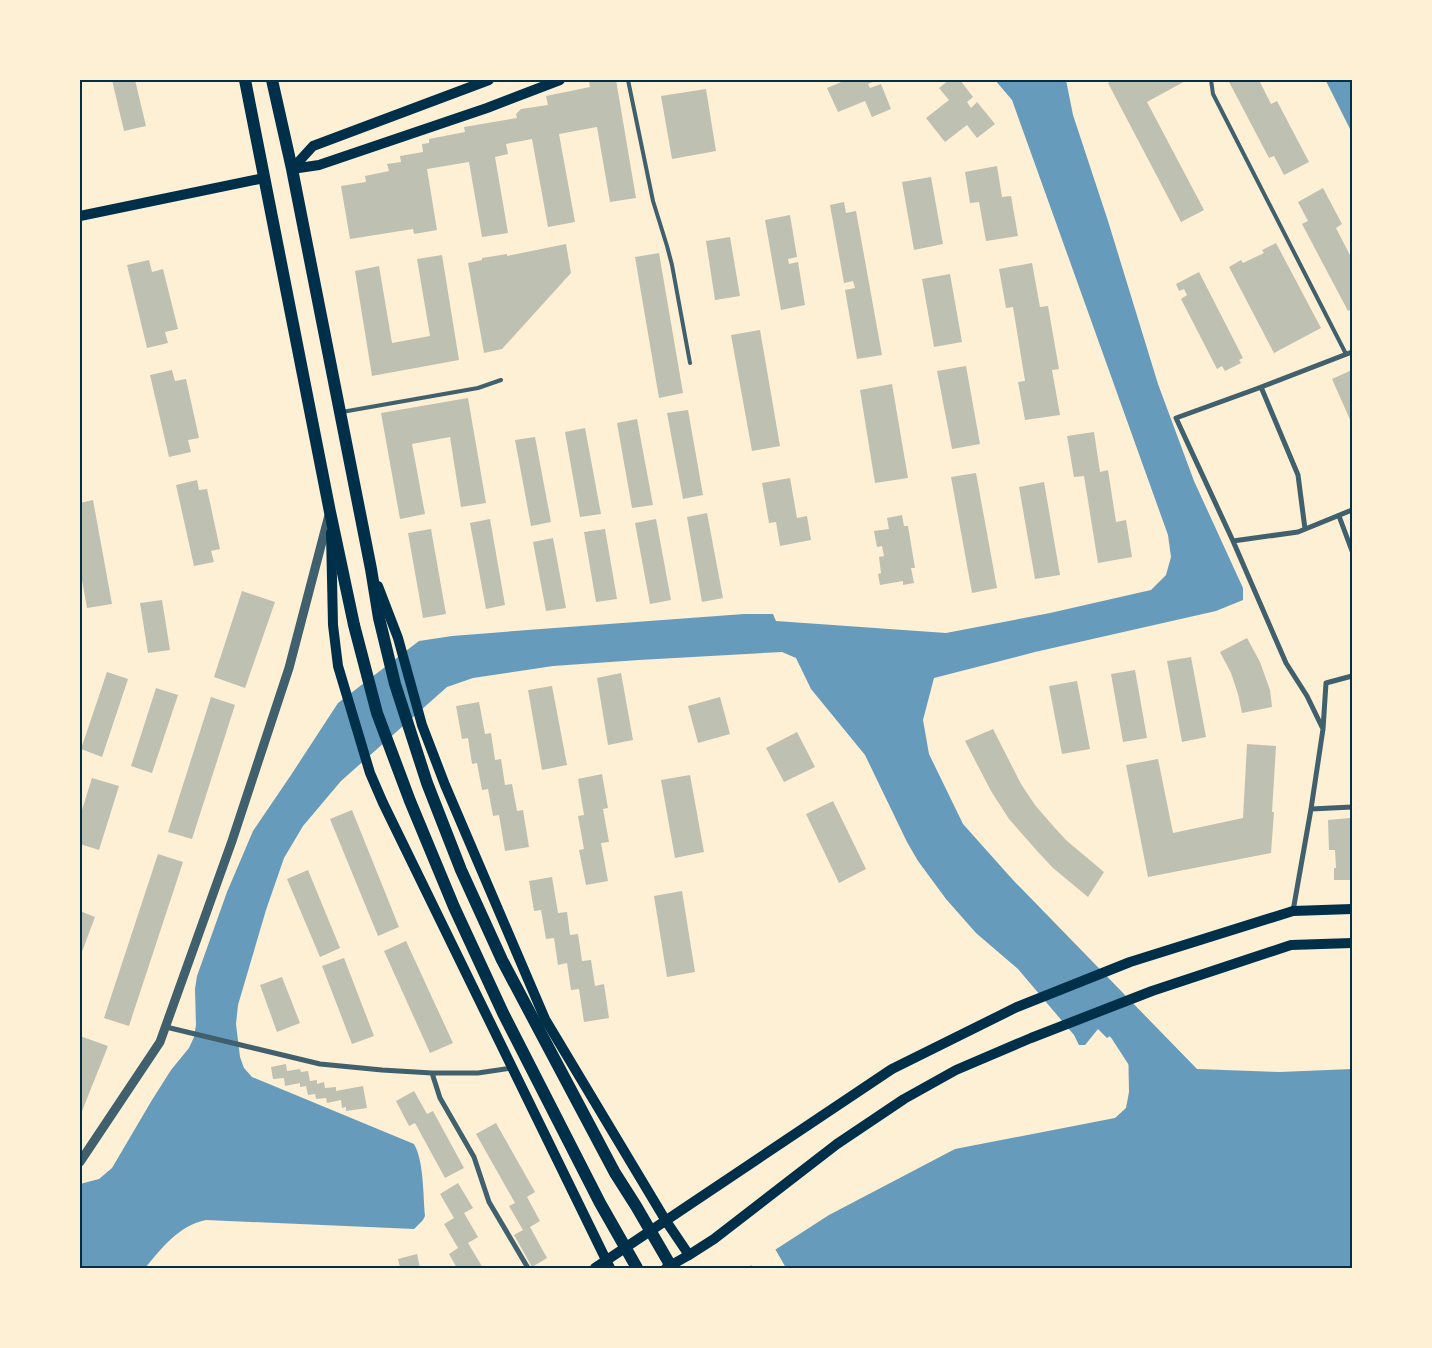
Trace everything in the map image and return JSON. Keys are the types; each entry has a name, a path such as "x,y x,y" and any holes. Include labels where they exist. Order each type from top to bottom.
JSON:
{"main road":[{"path":"245,80 330,512 354,625 377,713 410,801 454,907 503,1013 600,1203 638,1268"},
{"path":"272,80 292,169 379,618 395,684 427,783 461,870 502,960 605,1155 672,1268"},
{"path":"292,169 313,146 489,80"},
{"path":"292,169 320,166 487,108 560,80"},
{"path":"80,216 264,178"},
{"path":"330,512 333,624 338,666 370,773 608,1264"},
{"path":"371,569 398,638 422,725 445,785 545,1019 666,1221 689,1255"},
{"path":"596,1268 608,1264 666,1221 892,1069 1017,1007 1130,962 1293,911 1352,909"},
{"path":"666,1268 714,1238 837,1144 904,1099 956,1070 1031,1038 1152,991 1291,945 1352,943"}],"street":[{"path":"1323,729 1307,696 1286,663 1233,540 1176,418 1349,353"},
{"path":"1261,387 1298,475 1305,529"},
{"path":"1233,540 1298,532 1352,510"},
{"path":"80,1162 160,1042 166,1027 232,841 289,668 330,512"},
{"path":"1339,516 1352,551"},
{"path":"1293,911 1323,729 1326,682 1352,676"},
{"path":"1311,809 1352,807"},
{"path":"166,1027 320,1064 432,1073 478,1073 512,1068"},
{"path":"432,1073 440,1098 474,1157 489,1202 528,1268"}],"lane":[{"path":"628,80 653,201 672,265 690,363"},
{"path":"1211,80 1213,94 1349,353"},
{"path":"340,413 478,388 501,380"}],"water":[{"path":"995,80 1066,80 1073,115 1158,384 1194,481 1243,588 1243,600 1216,611 1035,652 934,678 923,720 929,754 963,824 1013,880 1197,1069 1280,1072 1352,1069 1352,1268 747,1268 829,1215 955,1149 1115,1118 1126,1108 1129,1092 1128,1040 1122,1030 1107,1038 1098,1029 1085,1045 1079,1045 1074,1035 1018,969 976,933 946,899 918,861 865,755 811,689 796,658 782,652 553,666 473,678 447,687 341,781 303,826 284,858 266,910 238,1005 236,1024 240,1057 244,1068 252,1077 414,1144 420,1159 425,1216 423,1220 414,1229 206,1220 179,1232 145,1268 80,1268 80,1184 99,1179 112,1168 171,1070 189,1048 194,1037 196,1025 195,989 197,976 227,892 253,831 338,703 419,641 452,636 744,614 773,614 776,621 946,633 1050,613 1151,590 1166,575 1171,557 1168,535 1012,100"},
{"path":"1325,80 1352,80 1352,133 1327,83"}],"pier":[{"path":"774,1247 786,1268 753,1268 750,1263"}],"building":[{"path":"112,80 135,80 146,126 124,131"},
{"path":"616,80 636,198 610,202 597,127 559,134 575,222 548,227 532,139 506,144 508,154 495,157 508,233 482,237 469,162 427,169 437,230 414,234 413,229 350,239 341,186 366,182 365,176 389,171 387,164 401,162 400,156 423,152 422,144 429,143 429,139 465,132 464,127 517,118 516,114 521,109 548,105 546,96 590,87 589,81"},
{"path":"846,80 877,80 868,84 870,88 881,84 891,109 872,117 865,101 838,112 827,88"},
{"path":"949,80 960,80 973,97 967,102 971,108 977,102 995,124 977,138 967,125 945,142 926,118 949,100 939,88"},
{"path":"1113,80 1187,80 1147,102 1204,210 1181,222 1108,83"},
{"path":"1228,80 1259,80 1271,104 1277,101 1309,162 1284,175 1274,156 1269,158"},
{"path":"706,89 716,151 672,159 661,96"},
{"path":"997,166 1002,197 1011,196 1018,236 986,241 979,202 970,203 965,172"},
{"path":"931,177 943,244 914,250 902,182"},
{"path":"1323,188 1342,224 1336,228 1352,259 1352,309 1348,311 1302,224 1308,221 1298,202"},
{"path":"844,202 846,213 856,211 882,355 857,359 845,290 855,288 853,281 844,283 830,205"},
{"path":"790,215 797,257 788,259 789,264 798,262 805,305 781,310 765,220"},
{"path":"730,237 740,296 715,300 706,241"},
{"path":"1276,243 1321,328 1274,353 1229,267 1241,260 1243,263 1264,253 1262,250"},
{"path":"566,244 571,273 502,349 484,353 468,263 482,260 482,258 507,254 507,256"},
{"path":"659,253 683,393 659,398 635,257"},
{"path":"442,255 459,360 372,376 355,271 379,266 392,343 430,336 417,259"},
{"path":"149,260 152,272 163,269 178,329 165,332 168,343 147,348 127,265"},
{"path":"1032,263 1040,307 1048,306 1059,369 1052,370 1060,415 1025,420 1018,382 1025,381 1013,307 1006,308 999,269"},
{"path":"1199,272 1243,358 1239,360 1241,363 1225,371 1222,366 1217,369 1181,299 1187,295 1184,289 1179,291 1176,284"},
{"path":"950,274 962,342 934,347 922,279"},
{"path":"760,330 780,446 752,451 731,335"},
{"path":"966,366 980,444 952,449 937,371"},
{"path":"172,370 175,381 186,379 199,438 188,440 191,452 169,457 150,375"},
{"path":"1352,370 1352,424 1332,379"},
{"path":"892,384 908,478 875,483 860,390"},
{"path":"468,398 486,503 461,507 450,437 412,444 425,514 400,519 381,413"},
{"path":"688,410 703,495 683,499 667,413"},
{"path":"637,419 653,505 632,508 617,423"},
{"path":"585,428 601,514 580,517 565,432"},
{"path":"1094,432 1100,472 1108,470 1116,522 1126,520 1132,557 1098,563 1084,476 1074,477 1067,436"},
{"path":"535,437 551,522 531,526 515,440"},
{"path":"976,473 997,588 972,593 951,477"},
{"path":"790,478 797,518 807,516 811,540 780,546 776,522 769,523 762,483"},
{"path":"197,480 199,490 207,489 220,549 211,551 214,562 194,566 176,485"},
{"path":"1044,482 1060,575 1035,579 1019,487"},
{"path":"93,500 112,604 87,608 80,569 80,503"},
{"path":"707,513 723,598 702,602 687,517"},
{"path":"902,515 904,526 908,526 915,568 911,568 914,583 903,585 903,581 880,585 878,574 881,573 879,557 884,556 882,546 877,547 874,531 889,529 887,518"},
{"path":"490,519 505,605 486,609 470,523"},
{"path":"656,519 671,600 650,604 635,523"},
{"path":"431,529 446,614 423,618 408,533"},
{"path":"605,529 617,599 596,602 584,532"},
{"path":"553,538 566,608 546,611 533,542"},
{"path":"242,591 275,602 245,688 214,677"},
{"path":"162,600 170,650 148,653 140,603"},
{"path":"1247,638 1260,662 1270,690 1272,707 1242,713 1231,673 1220,652"},
{"path":"1191,657 1206,737 1182,742 1167,661"},
{"path":"1135,670 1147,738 1123,742 1111,674"},
{"path":"107,672 128,679 102,757 81,749"},
{"path":"621,673 633,740 608,745 597,678"},
{"path":"1077,681 1090,749 1062,754 1049,686"},
{"path":"552,686 567,765 542,770 528,690"},
{"path":"156,688 178,695 152,773 131,766"},
{"path":"211,697 235,705 192,839 168,832"},
{"path":"720,697 730,734 698,743 688,706"},
{"path":"479,702 485,734 491,733 495,760 501,759 505,785 512,784 517,811 523,810 529,847 505,851 499,815 493,816 488,789 482,790 477,763 472,764 468,738 462,739 456,706"},
{"path":"993,729 1021,784 1035,805 1067,841 1104,872 1088,897 1053,868 1038,852 1009,819 991,791 965,741"},
{"path":"797,732 815,767 784,782 766,748"},
{"path":"1247,744 1276,746 1271,853 1148,877 1126,765 1158,759 1173,833 1243,818"},
{"path":"602,774 608,808 603,809 609,842 601,843 608,881 586,885 579,850 584,849 578,816 584,815 578,779"},
{"path":"690,775 704,852 675,858 661,780"},
{"path":"92,778 119,786 99,850 80,844 80,816"},
{"path":"833,801 866,869 839,883 806,814"},
{"path":"352,810 399,927 378,936 330,819"},
{"path":"1350,818 1352,880 1334,880 1334,868 1336,868 1335,850 1329,850 1328,820"},
{"path":"158,854 183,862 129,1026 104,1018"},
{"path":"308,870 340,948 320,957 287,879"},
{"path":"552,877 558,913 567,912 570,935 578,934 582,961 591,960 595,986 604,984 609,1018 584,1022 579,989 571,990 567,963 558,965 554,938 546,939 541,910 534,911 529,881"},
{"path":"682,891 695,972 667,977 654,896"},
{"path":"80,911 95,917 80,957"},
{"path":"406,941 453,1043 430,1053 384,951"},
{"path":"344,958 374,1036 352,1044 322,966"},
{"path":"282,977 300,1023 277,1032 260,985"},
{"path":"80,1036 108,1046 80,1116"},
{"path":"286,1064 287,1071 300,1069 301,1072 308,1071 310,1081 317,1080 317,1084 324,1082 325,1088 336,1087 336,1091 363,1086 367,1108 346,1111 346,1107 342,1108 341,1100 327,1103 326,1098 316,1099 315,1094 308,1095 306,1086 300,1087 300,1083 285,1086 284,1078 273,1079 271,1067"},
{"path":"414,1091 427,1114 433,1111 464,1168 445,1178 415,1123 409,1126 396,1101"},
{"path":"496,1123 535,1192 527,1197 540,1221 530,1227 547,1258 532,1267 514,1235 523,1230 509,1206 515,1203 476,1134"},
{"path":"458,1183 473,1208 464,1213 478,1237 468,1243 483,1268 457,1268 449,1254 458,1248 444,1224 454,1218 440,1194"},
{"path":"417,1254 420,1268 400,1268 398,1259"}],"waterway":[{"path":"1102,1017 1117,1033 1139,1067"}]}
